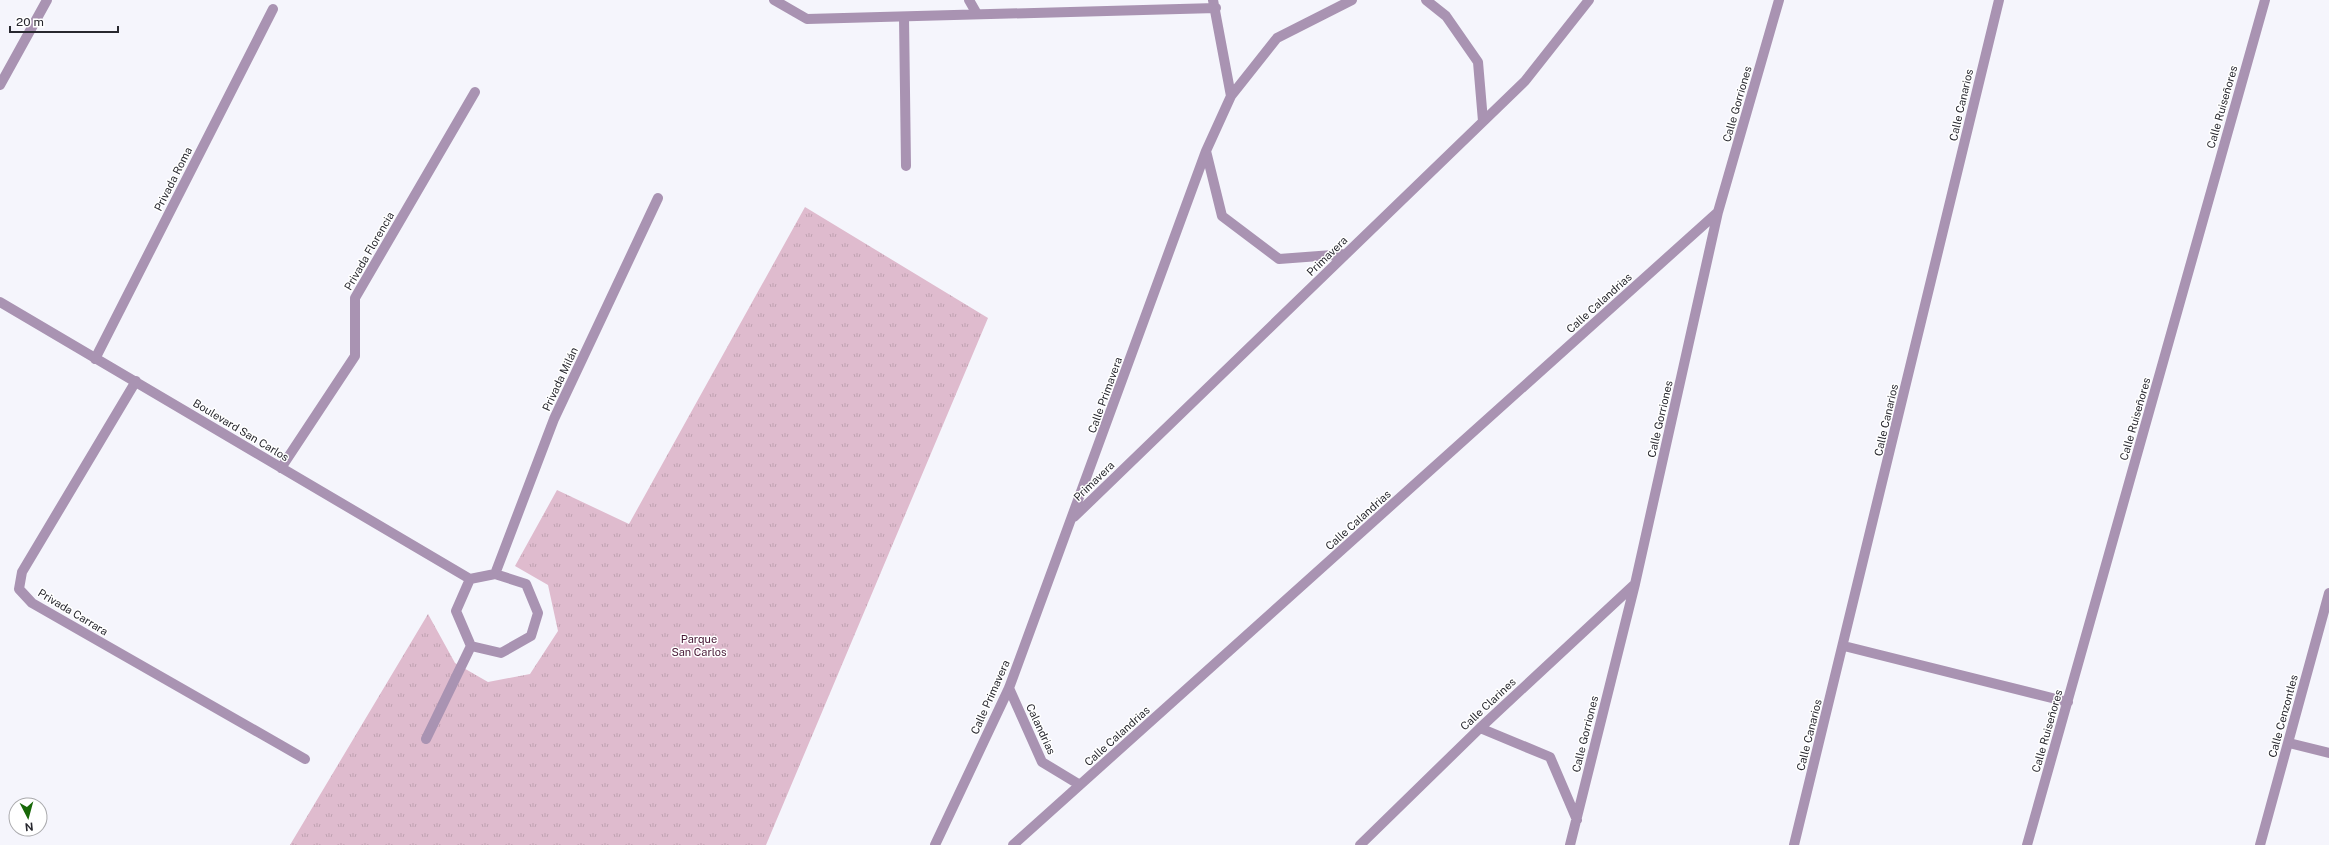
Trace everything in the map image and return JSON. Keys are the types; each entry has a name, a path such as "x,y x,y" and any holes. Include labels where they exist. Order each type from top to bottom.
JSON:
{"street":[{"path":"0,85 47,0"},
{"path":"774,0 807,18 904,17 1214,4 1231,96"},
{"path":"969,0 977,14"},
{"name":"Calle Primavera","path":"935,845 1009,688 1072,520 1206,151 1231,96 1277,38 1352,0"},
{"path":"1426,0 1446,16 1478,62 1483,121"},
{"name":"Primavera","path":"1072,520 1525,81 1589,0"},
{"name":"Calle Gorriones","path":"1570,845 1635,584 1718,212 1779,0"},
{"name":"Calle Canarios","path":"1794,845 1844,646 1999,0"},
{"name":"Calle Ruiseñores","path":"2028,845 2265,0"},
{"name":"Privada Roma","path":"95,359 273,9"},
{"path":"904,17 906,166"},
{"name":"Privada Florencia","path":"281,468 355,356 356,298 476,92"},
{"path":"1206,151 1222,216 1279,259 1346,254"},
{"name":"Privada Milán","path":"495,574 554,419 658,198"},
{"name":"Calle Calandrias","path":"1013,845 1718,212"},
{"name":"Boulevard San Carlos","path":"0,302 470,579"},
{"name":"Privada Carrara","path":"136,381 22,572 19,589 32,603 305,758"},
{"path":"426,739 470,646 456,611 470,579 495,574 526,584 538,613 531,636 501,653 470,646"},
{"name":"Calle Clarines","path":"1360,845 1480,728 1635,584"},
{"name":"Calle Cenzontles","path":"2260,845 2329,593"},
{"path":"1844,646 2068,702"},
{"name":"Calandrias","path":"1009,688 1042,762 1080,785"},
{"path":"1480,728 1550,758 1577,820"},
{"path":"2289,743 2329,753"}],"green space":[{"name":"Parque San Carlos","path":"805,207 988,318 766,845 290,845 428,614 455,663 488,682 530,674 558,631 548,585 515,566 557,490 629,524"}]}
